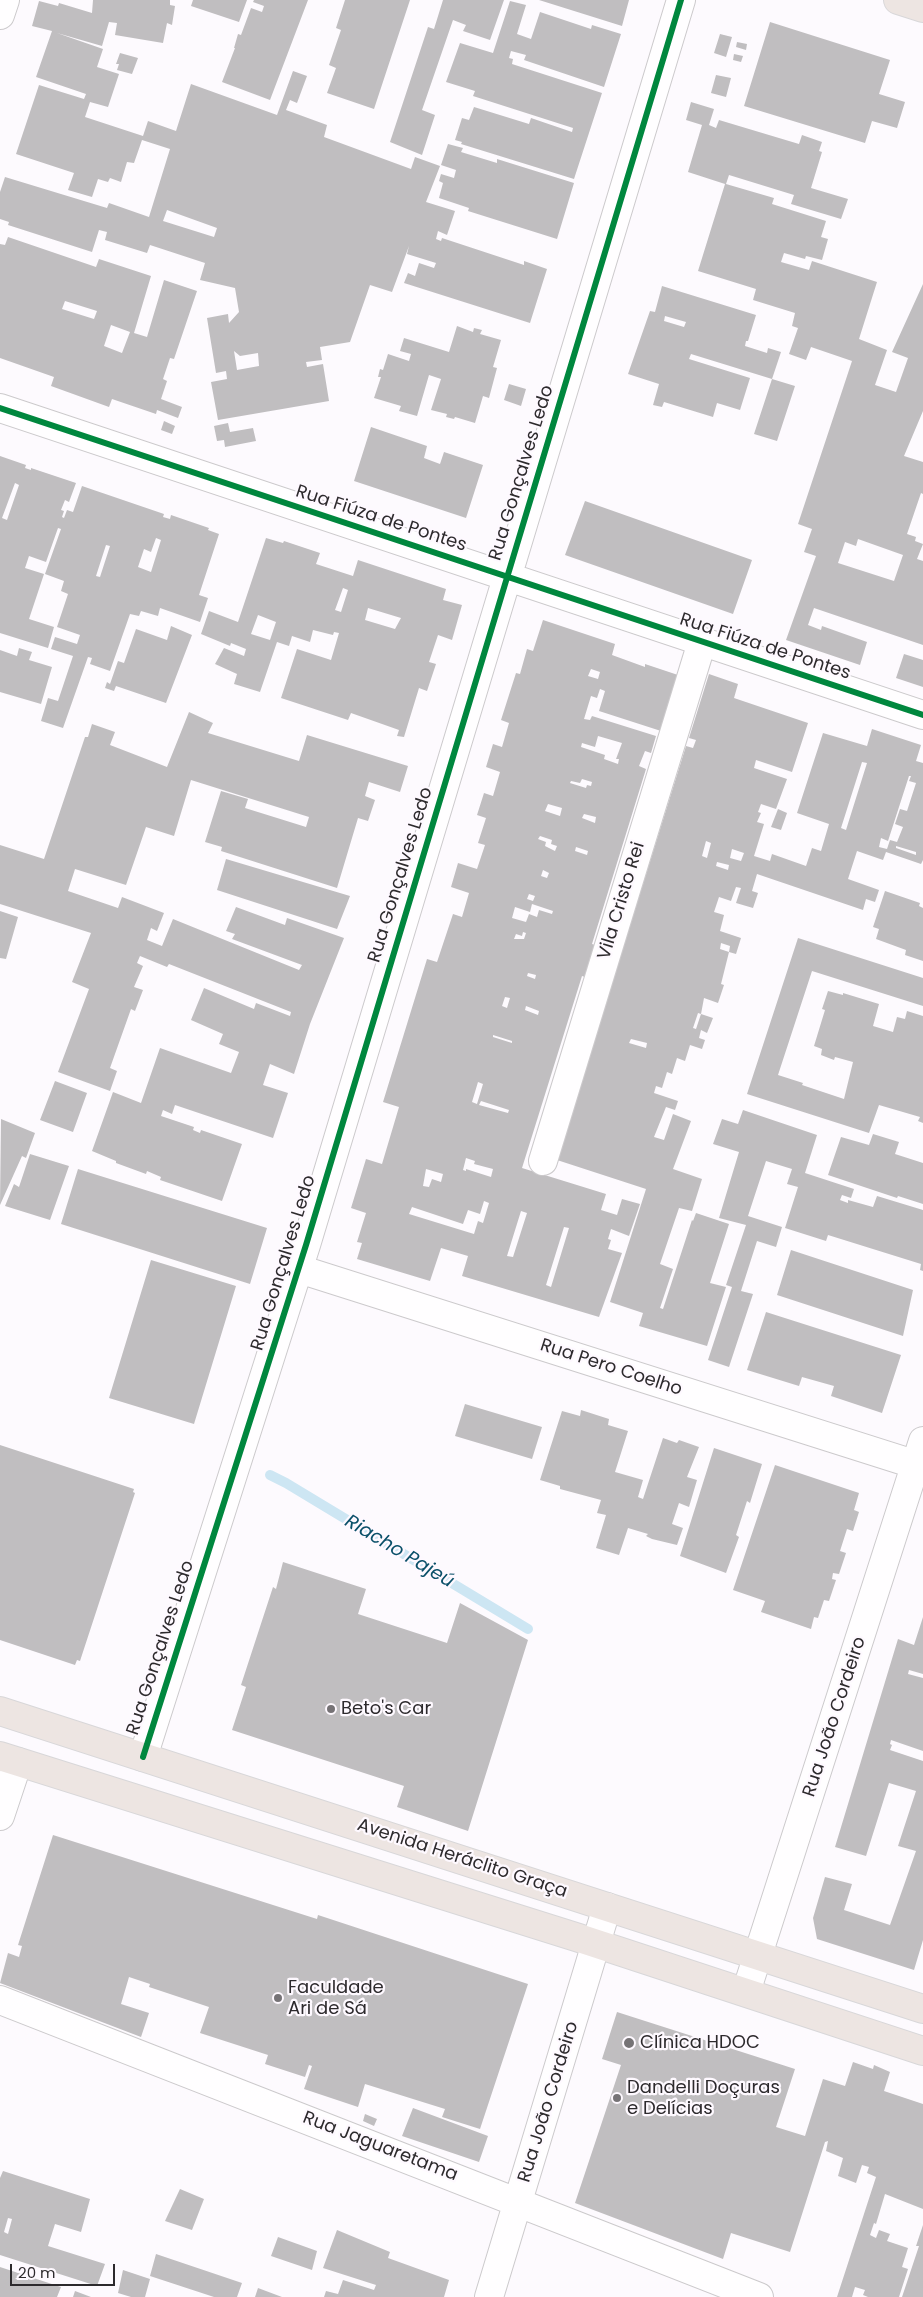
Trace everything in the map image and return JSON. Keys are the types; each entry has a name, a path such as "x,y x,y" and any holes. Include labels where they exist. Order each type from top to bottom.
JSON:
{"main road":[{"path":"898,0 923,8"},
{"name":"Avenida Heráclito Graça","path":"0,1711 923,2009"},
{"path":"9,1759 596,1944 923,2051"}],"street":[{"path":"0,15 5,0"},
{"name":"Rua Gonçalves Ledo","path":"143,1757 299,1269 681,0"},
{"name":"Rua Fiúza de Pontes","path":"0,408 923,715"},
{"name":"Vila Cristo Rei","path":"543,1160 702,642"},
{"name":"Rua Pero Coelho","path":"299,1269 921,1458"},
{"name":"Rua João Cordeiro","path":"746,1992 921,1458"},
{"path":"0,1816 9,1759"},
{"name":"Rua João Cordeiro","path":"490,2297 607,1907"},
{"name":"Rua Jaguaretama","path":"0,2000 759,2297"}],"building":[{"path":"93,0 170,0 170,5 175,6 172,25 167,23 163,43 115,35 117,23 109,22 102,46 57,33 103,49 97,67 119,74 108,107 90,102 85,117 143,136 148,121 176,131 191,84 277,115 293,71 307,76 297,103 290,100 286,110 327,125 324,137 411,169 415,157 440,166 426,202 455,211 447,235 438,231 436,239 441,241 442,238 524,265 524,261 547,269 530,323 404,283 408,273 415,276 419,263 434,268 436,263 407,254 409,246 392,292 370,285 350,342 320,347 322,360 306,362 307,367 323,364 329,401 218,420 211,382 227,379 226,371 216,373 207,318 228,314 229,323 239,312 235,288 200,280 205,263 150,245 147,253 105,240 107,232 99,230 92,252 8,225 9,222 0,219 0,192 5,177 107,208 109,203 149,217 170,149 142,140 134,163 127,162 121,182 110,178 108,182 98,179 92,197 68,190 74,173 16,154 39,85 84,99 86,94 36,77 52,31 32,26 39,1 58,6 59,3 92,13","holes":["167,210 217,228 214,237 163,221","234,351 240,356 258,353 259,366 237,370"]},
{"path":"193,0 247,0 239,22 191,6"},
{"path":"254,0 308,0 270,100 222,82 235,48 238,34 241,35 251,8 262,12 264,6 253,2"},
{"path":"345,0 410,0 374,109 327,93 336,68 329,65 341,30 336,28"},
{"path":"443,0 504,0 490,40 463,31 466,25 453,20 422,110 435,115 422,155 390,142 428,27 434,29"},
{"path":"539,0 629,0 622,26"},
{"path":"510,1 526,5 517,34 531,39 540,12 591,29 592,25 621,34 604,87 524,60 526,55 511,51 509,58 513,59 512,64 602,93 574,179 461,144 462,142 455,140 462,118 469,120 474,107 529,124 531,118 572,132 573,128 473,96 475,91 446,82 460,43 493,53"},
{"path":"770,22 890,60 879,94 905,102 897,128 872,121 865,143 744,106"},
{"path":"720,34 732,37 726,57 714,53"},
{"path":"737,42 747,44 746,50 736,47"},
{"path":"120,53 138,58 132,74 117,70 119,64 116,64"},
{"path":"734,54 743,56 741,62 733,60"},
{"path":"716,75 731,78 726,97 711,93"},
{"path":"691,102 714,109 709,125 716,128 719,120 799,144 802,135 822,142 819,151 822,152 811,188 848,199 841,219 791,204 794,195 729,175 726,184 774,198 772,204 826,221 821,237 828,239 822,260 806,256 805,259 784,253 781,262 809,270 812,261 877,282 859,339 887,350 875,385 896,392 908,358 892,352 923,284 923,411 904,456 923,462 923,494 921,493 907,534 916,537 915,541 923,544 917,559 923,561 923,645 814,608 808,625 821,630 822,626 867,642 860,665 786,640 816,556 804,552 812,529 798,524 852,361 811,347 806,360 789,354 798,328 792,326 795,313 753,300 756,289 698,271 725,184 688,172 702,125 686,120","holes":["858,539 903,555 894,581 838,563 845,542 856,546"]},
{"path":"448,144 463,148 461,152 497,163 497,159 574,183 557,239 468,211 469,208 439,198 443,183 439,181 441,174 454,178 456,170 441,165"},
{"path":"8,237 96,267 99,259 151,276 134,333 147,337 164,280 197,291 174,359 170,358 163,379 167,381 161,399 182,407 178,418 157,410 156,414 112,399 109,407 51,386 54,377 0,358 0,244 5,245","holes":["65,301 97,311 94,319 62,309","111,325 130,332 122,353 104,346"]},
{"path":"662,286 756,315 745,346 767,353 768,348 781,352 772,379 691,354 689,359 750,378 740,410 717,403 713,417 664,402 662,407 653,405 659,384 628,374 650,311 655,312","holes":["665,316 686,322 684,327 664,321"]},
{"path":"457,326 473,332 474,328 482,330 480,334 501,340 493,367 497,368 489,398 483,396 475,423 455,417 454,419 446,417 447,414 431,410 441,379 429,375 417,416 399,411 401,406 374,398 381,377 378,377 380,369 383,370 388,354 409,361 411,354 400,351 404,338 449,352"},
{"path":"772,379 795,386 777,441 754,434"},
{"path":"509,384 526,389 521,406 504,400"},
{"path":"164,421 175,426 172,434 161,430"},
{"path":"228,423 230,432 253,428 256,441 225,447 224,440 217,441 214,426"},
{"path":"371,427 427,446 424,458 440,464 444,452 483,465 466,518 354,481"},
{"path":"0,456 26,465 25,468 31,470 31,468 76,483 69,502 65,500 61,510 64,511 62,517 64,518 67,510 73,512 82,486 164,514 163,517 170,519 171,515 209,528 208,530 219,534 199,595 208,598 200,622 160,608 158,616 141,611 139,616 130,614 110,671 90,664 92,658 88,657 63,728 41,721 48,698 58,701 73,656 51,649 55,637 77,644 80,635 57,627 68,594 61,591 64,581 45,574 61,529 58,528 46,562 29,556 25,568 44,574 29,619 54,627 48,648 0,633","holes":["15,483 19,485 7,520 2,518","156,538 161,540 151,572 138,567 144,549 151,552","106,545 110,546 100,577 96,576"]},
{"path":"585,501 752,560 733,614 565,555"},
{"path":"266,538 283,543 284,541 320,553 316,564 353,576 358,560 446,589 443,600 462,605 452,640 438,635 429,662 436,664 427,691 419,688 404,737 397,736 399,730 351,713 348,720 281,698 297,649 331,660 339,633 334,632 333,635 313,630 310,642 292,636 289,646 277,642 260,692 234,684 237,674 215,664 224,648 244,656 246,649 231,643 230,646 201,634 209,611 238,622","holes":["343,588 348,590 341,612 335,610","368,608 401,618 395,629 365,620","258,615 276,622 270,640 251,634"]},
{"path":"543,620 615,644 612,655 645,667 645,664 678,675 661,731 599,711 605,691 600,689 597,698 591,696 584,719 590,720 592,716 656,736 651,753 645,751 639,766 646,769 592,944 595,945 585,977 582,976 522,1168 606,1194 601,1210 617,1215 622,1199 640,1204 629,1236 611,1229 608,1239 611,1240 608,1249 622,1253 599,1317 462,1276 468,1256 441,1248 430,1281 357,1259 362,1243 357,1242 366,1213 351,1208 366,1159 382,1164 399,1107 383,1102 427,959 437,962 453,914 462,917 469,893 451,887 458,863 477,869 485,845 478,843 486,818 477,815 484,793 493,796 500,772 486,767 493,744 502,747 509,723 501,720 516,673 520,674 527,649 533,651","holes":["591,669 600,672 598,679 588,676","598,736 622,743 616,759 619,759 618,764 604,759 605,755 581,747 582,743 595,747","582,779 592,782 591,786 587,785 586,788 570,783 571,781 580,783","548,804 562,808 560,816 545,811","584,814 596,817 595,823 582,818","540,836 552,840 551,844 557,846 555,851 545,846 546,842 538,839","576,847 588,851 587,855 575,851","543,870 549,873 547,878 541,876","529,894 535,896 533,901 527,899","532,904 553,911 552,914 539,910 537,917 529,914 526,922 512,918 515,907 530,912","523,932 526,933 524,939 514,939 516,934 522,936","528,973 536,975 535,979 527,976","505,997 510,998 507,1008 502,1006","526,1006 539,1011 538,1015 525,1010","493,1035 512,1041 512,1043 493,1037","478,1082 483,1084 477,1104 472,1102","481,1101 509,1110 508,1113 479,1105","466,1158 475,1161 474,1164 493,1169 491,1177 466,1169 466,1171 463,1170","426,1169 443,1174 441,1182 432,1179 429,1187 423,1186","484,1201 489,1203 483,1223 478,1221 474,1234 409,1214 412,1207 463,1224 468,1210 480,1214","521,1211 527,1213 513,1257 507,1256","564,1227 569,1228 551,1287 546,1285"]},
{"path":"171,626 192,635 166,703 116,686 114,691 105,688 107,682 110,684 118,661 124,663 136,629 167,640"},
{"path":"19,648 32,652 29,660 52,667 41,704 0,692 0,650 17,656"},
{"path":"904,654 923,660 923,687 896,678"},
{"path":"709,674 738,684 734,698 808,723 792,772 756,760 754,768 787,779 776,809 761,804 758,812 761,813 757,822 764,824 754,856 770,861 772,854 806,866 812,848 821,851 829,824 797,813 823,733 867,746 872,729 921,745 916,761 923,763 923,860 921,864 886,852 883,860 857,851 848,879 879,890 875,902 866,899 863,910 757,874 752,891 758,893 753,908 736,903 741,888 736,887 731,901 719,897 714,912 724,915 720,931 741,938 736,954 729,952 721,984 724,985 718,1003 704,998 701,1014 713,1018 707,1033 701,1030 699,1038 705,1040 702,1049 690,1045 685,1061 677,1058 672,1074 667,1072 662,1088 656,1086 654,1093 678,1101 675,1110 666,1107 654,1137 664,1140 673,1114 691,1121 673,1169 702,1179 692,1211 679,1208 660,1264 673,1269 660,1308 663,1309 692,1220 696,1213 729,1224 710,1283 726,1287 707,1346 639,1326 643,1313 610,1302 646,1189 557,1160 686,746 693,748 696,740 689,738","holes":["862,762 867,763 846,830 841,828","909,776 911,776 909,781 916,783 907,811 900,809 895,824 903,827 897,842 890,840 887,849 879,847 881,838 888,841","706,841 711,843 707,858 702,856","896,846 916,852 916,855 896,848","732,849 744,853 741,861 730,858","717,862 729,865 728,870 716,866","721,943 730,946 729,952 720,949","698,1013 701,1014 696,1029 693,1028","631,1039 647,1043 646,1048 629,1043"]},
{"path":"189,712 213,723 208,733 299,761 307,735 408,766 400,792 369,782 365,796 375,800 368,821 358,818 337,888 221,851 222,847 205,842 221,791 248,799 245,808 306,827 309,817 191,780 174,836 146,827 126,885 75,869 68,891 118,908 122,897 164,913 157,931 151,928 147,940 162,946 173,919 299,970 302,965 232,939 235,934 226,931 236,907 285,925 287,918 344,938 310,1024 294,1074 270,1064 263,1085 288,1093 273,1138 175,1105 172,1114 163,1110 161,1116 194,1127 193,1130 200,1133 201,1130 242,1144 222,1201 160,1180 161,1177 147,1171 146,1174 116,1163 116,1161 92,1151 113,1092 141,1103 160,1048 231,1073 239,1052 219,1044 223,1034 191,1020 204,988 254,1009 256,1003 290,1016 291,1012 169,964 167,967 140,956 137,963 143,966 134,987 143,990 135,1011 131,1009 110,1068 117,1071 110,1091 58,1072 89,989 72,982 91,933 0,904 0,845 44,859 85,737 88,737 92,724 115,732 110,745 167,767"},
{"path":"778,809 787,813 781,830 771,827"},
{"path":"226,859 350,896 337,929 217,890"},
{"path":"885,891 920,903 919,906 923,908 923,961 905,955 906,950 876,939 879,929 873,927"},
{"path":"0,911 18,917 6,959 0,958"},
{"path":"798,938 923,978 923,1006 812,971 778,1075 844,1099 853,1062 835,1057 834,1060 821,1055 822,1049 814,1046 825,1010 822,1009 828,991 843,995 843,993 879,1004 873,1026 893,1032 897,1017 905,1019 907,1011 923,1016 923,1123 918,1121 920,1117 879,1105 869,1133 747,1094"},
{"path":"55,1081 87,1093 73,1132 40,1120"},
{"path":"743,1110 817,1135 805,1173 854,1189 851,1198 842,1195 840,1200 848,1203 848,1200 873,1207 877,1196 923,1210 923,1271 920,1270 921,1264 828,1235 826,1241 785,1228 798,1187 787,1184 792,1169 766,1161 748,1216 782,1227 776,1247 757,1241 741,1291 753,1294 729,1367 708,1360 732,1287 726,1285 746,1225 719,1218 739,1152 713,1144 722,1119 738,1124"},
{"path":"1,1119 35,1133 26,1158 22,1156 0,1205"},
{"path":"873,1134 899,1142 895,1154 923,1163 923,1204 898,1196 897,1198 828,1175 841,1137 869,1145"},
{"path":"30,1154 69,1166 50,1220 5,1206 14,1184 19,1187"},
{"path":"78,1169 267,1228 250,1284 61,1224"},
{"path":"791,1250 913,1290 903,1336 777,1295"},
{"path":"151,1260 236,1286 194,1424 109,1398"},
{"path":"766,1312 901,1355 882,1413 831,1396 834,1386 802,1377 799,1386 747,1370"},
{"path":"465,1404 542,1427 532,1459 455,1436"},
{"path":"581,1410 609,1419 608,1425 628,1431 615,1472 643,1480 638,1497 643,1499 663,1438 677,1443 679,1440 699,1447 687,1477 697,1480 689,1507 679,1503 672,1524 683,1528 677,1545 652,1539 646,1536 648,1534 628,1528 619,1555 596,1548 606,1515 597,1513 601,1500 560,1489 560,1486 540,1480 562,1411 580,1416"},
{"path":"0,1445 134,1489 133,1492 135,1493 80,1661 77,1660 75,1665 0,1640"},
{"path":"714,1448 762,1464 750,1503 747,1501 736,1535 739,1537 726,1573 680,1556"},
{"path":"775,1465 859,1493 854,1510 859,1512 853,1531 847,1529 840,1551 846,1553 839,1574 833,1573 832,1579 836,1580 829,1601 824,1600 818,1618 814,1617 811,1629 761,1612 765,1601 733,1590"},
{"path":"283,1562 366,1589 358,1614 447,1643 460,1603 528,1640 468,1831 397,1807 404,1786 232,1730 246,1687 241,1685 273,1587 276,1589"},
{"path":"923,1617 923,1674 909,1670 908,1674 923,1678 923,1751 891,1740 890,1744 892,1745 890,1750 923,1761 923,1940 914,1970 817,1939 813,1918 825,1877 852,1884 844,1910 890,1925 916,1851 898,1846 916,1791 889,1783 866,1856 835,1847 898,1639 914,1645"},
{"name":"Faculdade Ari de Sá","path":"53,1835 317,1919 318,1915 528,1984 480,2129 442,2117 445,2109 365,2084 358,2107 304,2089 312,2066 309,2065 305,2077 265,2064 268,2055 200,2033 209,2007 149,1987 150,1984 129,1977 121,2004 149,2013 141,2037 0,1983 8,1953 19,1957 22,1946 18,1945"},
{"path":"617,2012 795,2069 776,2127 805,2136 823,2079 845,2086 853,2062 873,2069 874,2065 890,2072 884,2091 923,2104 923,2209 885,2194 876,2224 874,2223 870,2235 876,2238 879,2230 890,2234 887,2241 908,2248 902,2267 908,2269 899,2297 868,2297 863,2295 865,2290 855,2287 852,2297 837,2297 876,2177 867,2173 869,2167 862,2165 856,2183 838,2176 843,2158 826,2151 828,2141 825,2142 790,2252 731,2233 723,2259 575,2203 621,2065 602,2059"},
{"path":"413,2108 488,2136 479,2162 402,2136"},
{"path":"365,2114 377,2119 374,2126 363,2121"},
{"path":"3,2171 90,2199 81,2232 55,2224 48,2246 105,2264 97,2286 0,2255 0,2178","holes":["8,2218 12,2219 8,2234 4,2232"]},
{"path":"180,2189 204,2199 192,2230 165,2221"},
{"path":"923,2225 923,2297 902,2297 919,2246 916,2246"},
{"path":"337,2230 390,2252 388,2258 449,2280 444,2297 324,2297 326,2291 338,2294 343,2280 374,2290 376,2285 323,2268"},
{"path":"278,2237 317,2251 312,2270 271,2256"},
{"path":"156,2254 242,2283 237,2297 214,2297 150,2276"},
{"path":"0,2267 61,2287 57,2297 0,2297"},
{"path":"123,2270 150,2279 145,2297 131,2297 118,2293"},
{"path":"258,2288 282,2297 255,2297"},
{"path":"75,2291 91,2297 73,2297"}],"waterway":[{"name":"Riacho Pajeú","path":"270,1475 528,1629"}],"cycle path":[{"path":"143,1757 306,1245 681,0"},
{"path":"0,408 923,715"}],"place":[{"name":"Beto's Car","path":"331,1709"},
{"name":"Faculdade Ari de Sá","path":"278,1998"},
{"name":"Clínica HDOC","path":"629,2043"},
{"name":"Dandelli Doçuras e Delícias","path":"617,2098"}]}
